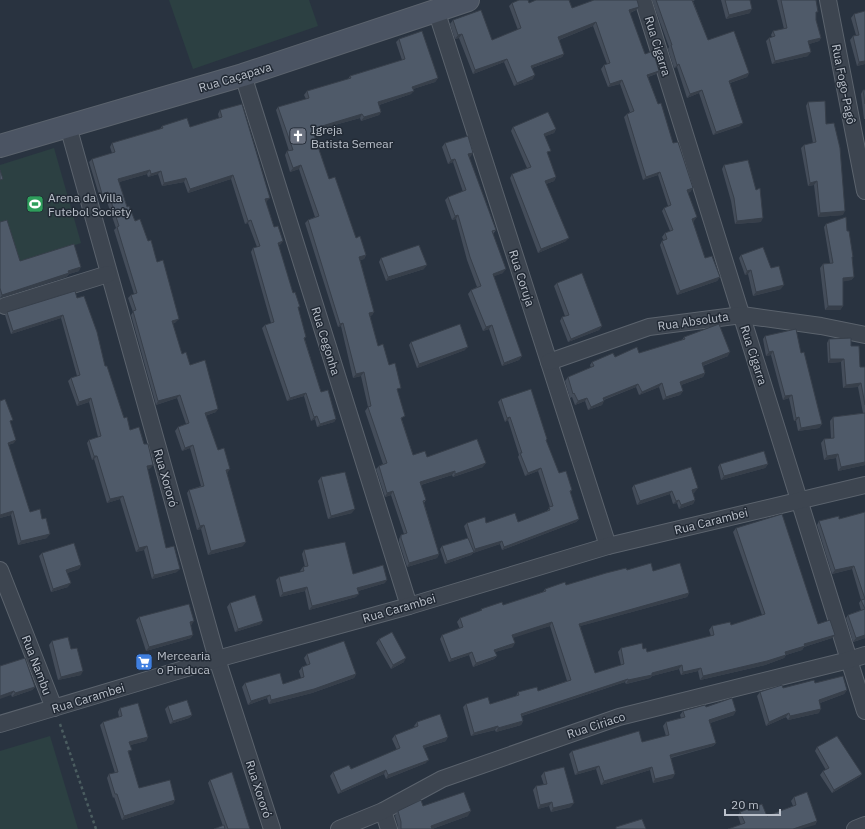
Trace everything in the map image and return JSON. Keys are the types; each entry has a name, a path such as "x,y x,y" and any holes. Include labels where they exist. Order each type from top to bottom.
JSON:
{"street":[{"name":"Rua Caçapava","path":"0,146 243,75 468,0"},
{"name":"Rua Cigarra","path":"643,0 865,711"},
{"name":"Rua Fogo-Pagô","path":"828,0 861,144 865,191"},
{"name":"Rua Coruja","path":"436,10 608,546"},
{"name":"Rua Cegonha","path":"243,75 409,606"},
{"name":"Rua Xororó","path":"68,126 108,274 217,659 272,829"},
{"path":"5,306 108,274"},
{"name":"Rua Absoluta","path":"549,362 649,328 742,315 821,326 865,335"},
{"name":"Rua Carambei","path":"0,724 217,659 409,606 608,546 800,499 865,485"},
{"name":"Rua Nambu","path":"0,570 54,708"},
{"name":"Rua Ciriaco","path":"339,829 383,812 442,779 619,717 849,660 865,654"},
{"path":"383,812 389,829"},
{"path":"855,829 865,825"}],"path":[{"name":"Rua Nambu","path":"54,708 96,829"}],"green space":[{"path":"169,0 309,0 318,26 193,69"},
{"name":"Arena da Villa Futebol Society","path":"54,148 81,243 0,270 0,165"},
{"path":"50,736 78,829 0,829 0,751"}],"building":[{"path":"519,0 528,0 529,3 536,0 569,0 572,8 594,0 637,0 639,7 629,10 645,54 653,51 659,71 647,75 658,104 661,103 673,143 678,142 693,188 687,190 697,217 692,219 705,258 712,256 720,277 680,291 662,241 667,239 665,233 673,230 664,208 671,205 660,172 646,177 627,114 634,111 622,80 610,84 604,65 610,63 596,22 558,37 564,54 531,66 535,75 517,83 507,59 475,70 462,34 458,35 453,20 481,10 492,40 521,28 512,3"},
{"path":"656,0 692,0 708,40 734,31 749,73 729,81 743,123 716,132 702,90 690,94 679,64 677,65 672,45"},
{"path":"725,0 750,0 752,9 729,15"},
{"path":"781,0 816,0 818,12 816,12 816,20 821,38 808,41 811,52 775,61 769,38 775,36 773,31 787,28"},
{"path":"865,11 865,61 859,62 853,36 859,35 854,14"},
{"path":"422,31 438,78 412,87 414,91 378,102 381,112 364,117 362,114 312,129 329,179 335,177 356,238 360,236 366,255 359,257 374,312 369,313 378,346 383,344 389,365 395,363 401,388 397,389 405,416 401,418 413,455 425,451 427,457 477,439 486,463 455,474 455,471 420,482 426,500 423,501 439,554 409,563 401,538 401,535 407,533 393,491 387,493 379,466 387,463 368,407 371,406 364,372 356,374 343,323 340,324 308,220 319,216 301,165 293,168 287,151 293,150 278,107 309,98 307,91 351,78 350,76 405,59 399,39"},
{"path":"863,90 865,90 865,104"},
{"path":"825,101 826,124 834,123 840,148 845,211 820,213 817,181 810,183 804,145 816,142 808,102"},
{"path":"242,104 270,198 265,199 274,227 278,226 283,241 278,243 293,293 295,292 300,307 298,307 306,337 304,338 321,392 328,390 336,419 320,424 317,416 314,417 306,393 290,398 265,325 274,322 253,248 260,246 251,220 248,221 233,175 190,189 186,178 164,183 161,171 151,174 150,170 118,179 127,207 129,206 135,221 140,219 148,241 151,240 157,262 163,260 179,319 172,321 182,354 186,352 190,365 205,360 218,409 205,413 218,450 224,448 230,469 226,470 246,542 211,551 204,525 200,526 189,490 204,486 193,445 185,448 178,427 189,423 180,395 158,401 133,311 136,310 131,295 137,293 117,227 119,226 108,192 102,194 92,159 115,152 112,143 163,128 162,126 187,118 190,127 222,117 220,110"},
{"path":"548,112 556,129 544,134 551,151 547,152 556,177 545,181 569,238 541,249 512,174 531,167 513,127"},
{"path":"468,136 473,153 468,154 496,230 492,231 506,269 493,274 522,356 504,363 492,325 486,327 471,290 481,286 470,257 458,215 455,216 448,197 466,190 455,159 451,160 445,143"},
{"path":"748,160 756,190 760,188 763,218 737,221 734,198 724,165"},
{"path":"0,170 3,179 0,180"},
{"path":"846,217 847,231 849,231 853,257 854,277 843,278 843,306 828,306 823,264 833,263 826,224"},
{"path":"7,220 20,261 74,244 81,267 68,271 69,273 2,295 0,288 0,222"},
{"path":"419,245 427,265 388,277 381,258"},
{"path":"763,247 771,268 779,266 784,285 756,292 751,270 747,271 741,255"},
{"path":"582,273 602,326 571,339 562,317 569,315 557,283"},
{"path":"75,291 77,298 84,296 97,332 105,366 107,366 124,418 127,417 130,430 139,427 144,444 148,444 153,465 147,466 166,548 174,546 180,569 154,575 147,546 139,548 123,496 110,499 97,456 94,456 89,440 101,436 91,398 79,402 71,378 80,375 63,315 13,331 7,312"},
{"path":"460,324 468,347 419,364 411,342"},
{"path":"719,324 730,352 702,363 705,373 680,382 683,391 666,397 662,383 642,392 638,384 603,398 604,401 591,407 587,398 578,401 574,393 573,394 568,377 594,366 592,362 613,353 615,357 637,347 639,353 685,339 684,337"},
{"path":"796,329 801,353 804,352 822,424 801,428 799,417 796,418 792,395 785,396 773,351 769,352 765,336"},
{"path":"851,338 851,346 859,346 860,367 865,367 865,405 861,383 846,385 844,359 830,359 829,339"},
{"path":"531,389 547,439 546,440 559,473 566,471 572,490 570,491 579,519 504,547 502,541 475,549 467,523 485,517 486,523 515,513 518,522 550,510 549,507 553,506 541,468 528,473 520,453 522,453 510,417 507,418 501,399"},
{"path":"5,399 13,420 10,421 16,440 8,443 30,512 40,509 42,519 46,518 50,534 21,541 13,511 0,515 0,401"},
{"path":"865,413 865,462 841,467 838,454 827,456 824,439 834,438 833,417"},
{"path":"764,451 768,464 724,476 720,464"},
{"path":"691,467 698,488 692,490 695,500 681,505 679,500 676,501 672,491 640,501 634,485"},
{"path":"345,472 355,509 331,516 321,477"},
{"path":"865,512 865,599 854,566 835,570 819,521 839,516 839,519"},
{"path":"782,514 818,624 830,620 835,635 804,644 805,646 785,652 786,655 767,661 703,676 701,668 683,672 682,665 652,673 652,675 628,679 521,714 523,721 474,733 466,704 488,697 490,704 519,695 518,692 537,687 538,691 571,680 552,622 512,635 515,643 494,650 497,656 476,663 472,652 451,659 442,635 463,627 460,618 502,602 503,605 546,591 545,589 565,582 566,585 606,573 626,568 627,570 651,563 653,571 680,563 689,593 579,624 595,673 624,664 621,648 642,643 643,649 646,648 647,652 714,635 712,626 730,622 731,625 765,614 736,528"},
{"path":"468,538 474,552 447,561 442,546"},
{"path":"345,542 353,574 383,565 387,580 357,588 359,594 312,606 307,587 283,593 279,577 304,571 303,567 308,566 304,550"},
{"path":"74,543 81,565 66,570 71,583 53,589 42,553"},
{"path":"255,595 263,621 238,629 230,603"},
{"path":"865,599 865,609 861,600"},
{"path":"189,604 194,621 190,622 193,635 149,647 139,617"},
{"path":"865,609 865,635 856,638 848,615"},
{"path":"392,632 406,658 393,665 379,639"},
{"path":"68,637 71,649 77,648 83,671 61,677 52,641"},
{"path":"344,641 356,674 314,689 271,700 270,695 251,701 245,683 280,673 283,684 304,677 302,667 310,664 307,654"},
{"path":"25,658 35,687 15,693 14,691 0,696 0,666"},
{"path":"843,676 847,690 819,700 821,709 790,716 789,713 769,722 760,692 782,685 783,688 814,680 815,683"},
{"path":"732,698 736,711 709,720 716,743 670,755 675,774 655,779 652,767 604,781 599,766 578,772 572,751 639,731 642,742 669,735 666,722 685,717 683,711 705,705 706,707"},
{"path":"187,700 192,715 173,721 168,706"},
{"path":"138,703 148,737 129,742 132,750 128,751 139,788 170,780 175,800 124,816 109,774 118,772 103,722 122,716 120,708"},
{"path":"440,714 448,737 423,746 429,760 388,775 386,770 341,791 333,772 349,765 351,769 400,748 395,735 418,726 417,722"},
{"path":"837,736 862,774 834,790 823,771 829,768 817,747"},
{"path":"564,767 574,803 553,808 552,802 540,805 536,786 547,784 544,772"},
{"path":"232,772 250,829 228,829 210,780"},
{"path":"464,792 471,811 431,826 432,829 401,829 398,811 421,800 423,806"},
{"path":"807,792 817,821 793,829 728,829 745,823 740,812 762,804 767,816 796,805 794,797"},
{"path":"642,819 646,829 616,829 616,827"},
{"path":"224,825 225,829 214,829"}],"place":[{"name":"Igreja Batista Semear","path":"298,136"},
{"name":"Arena da Villa Futebol Society","path":"35,204"},
{"name":"Mercearia o Pinduca","path":"144,662"}]}
